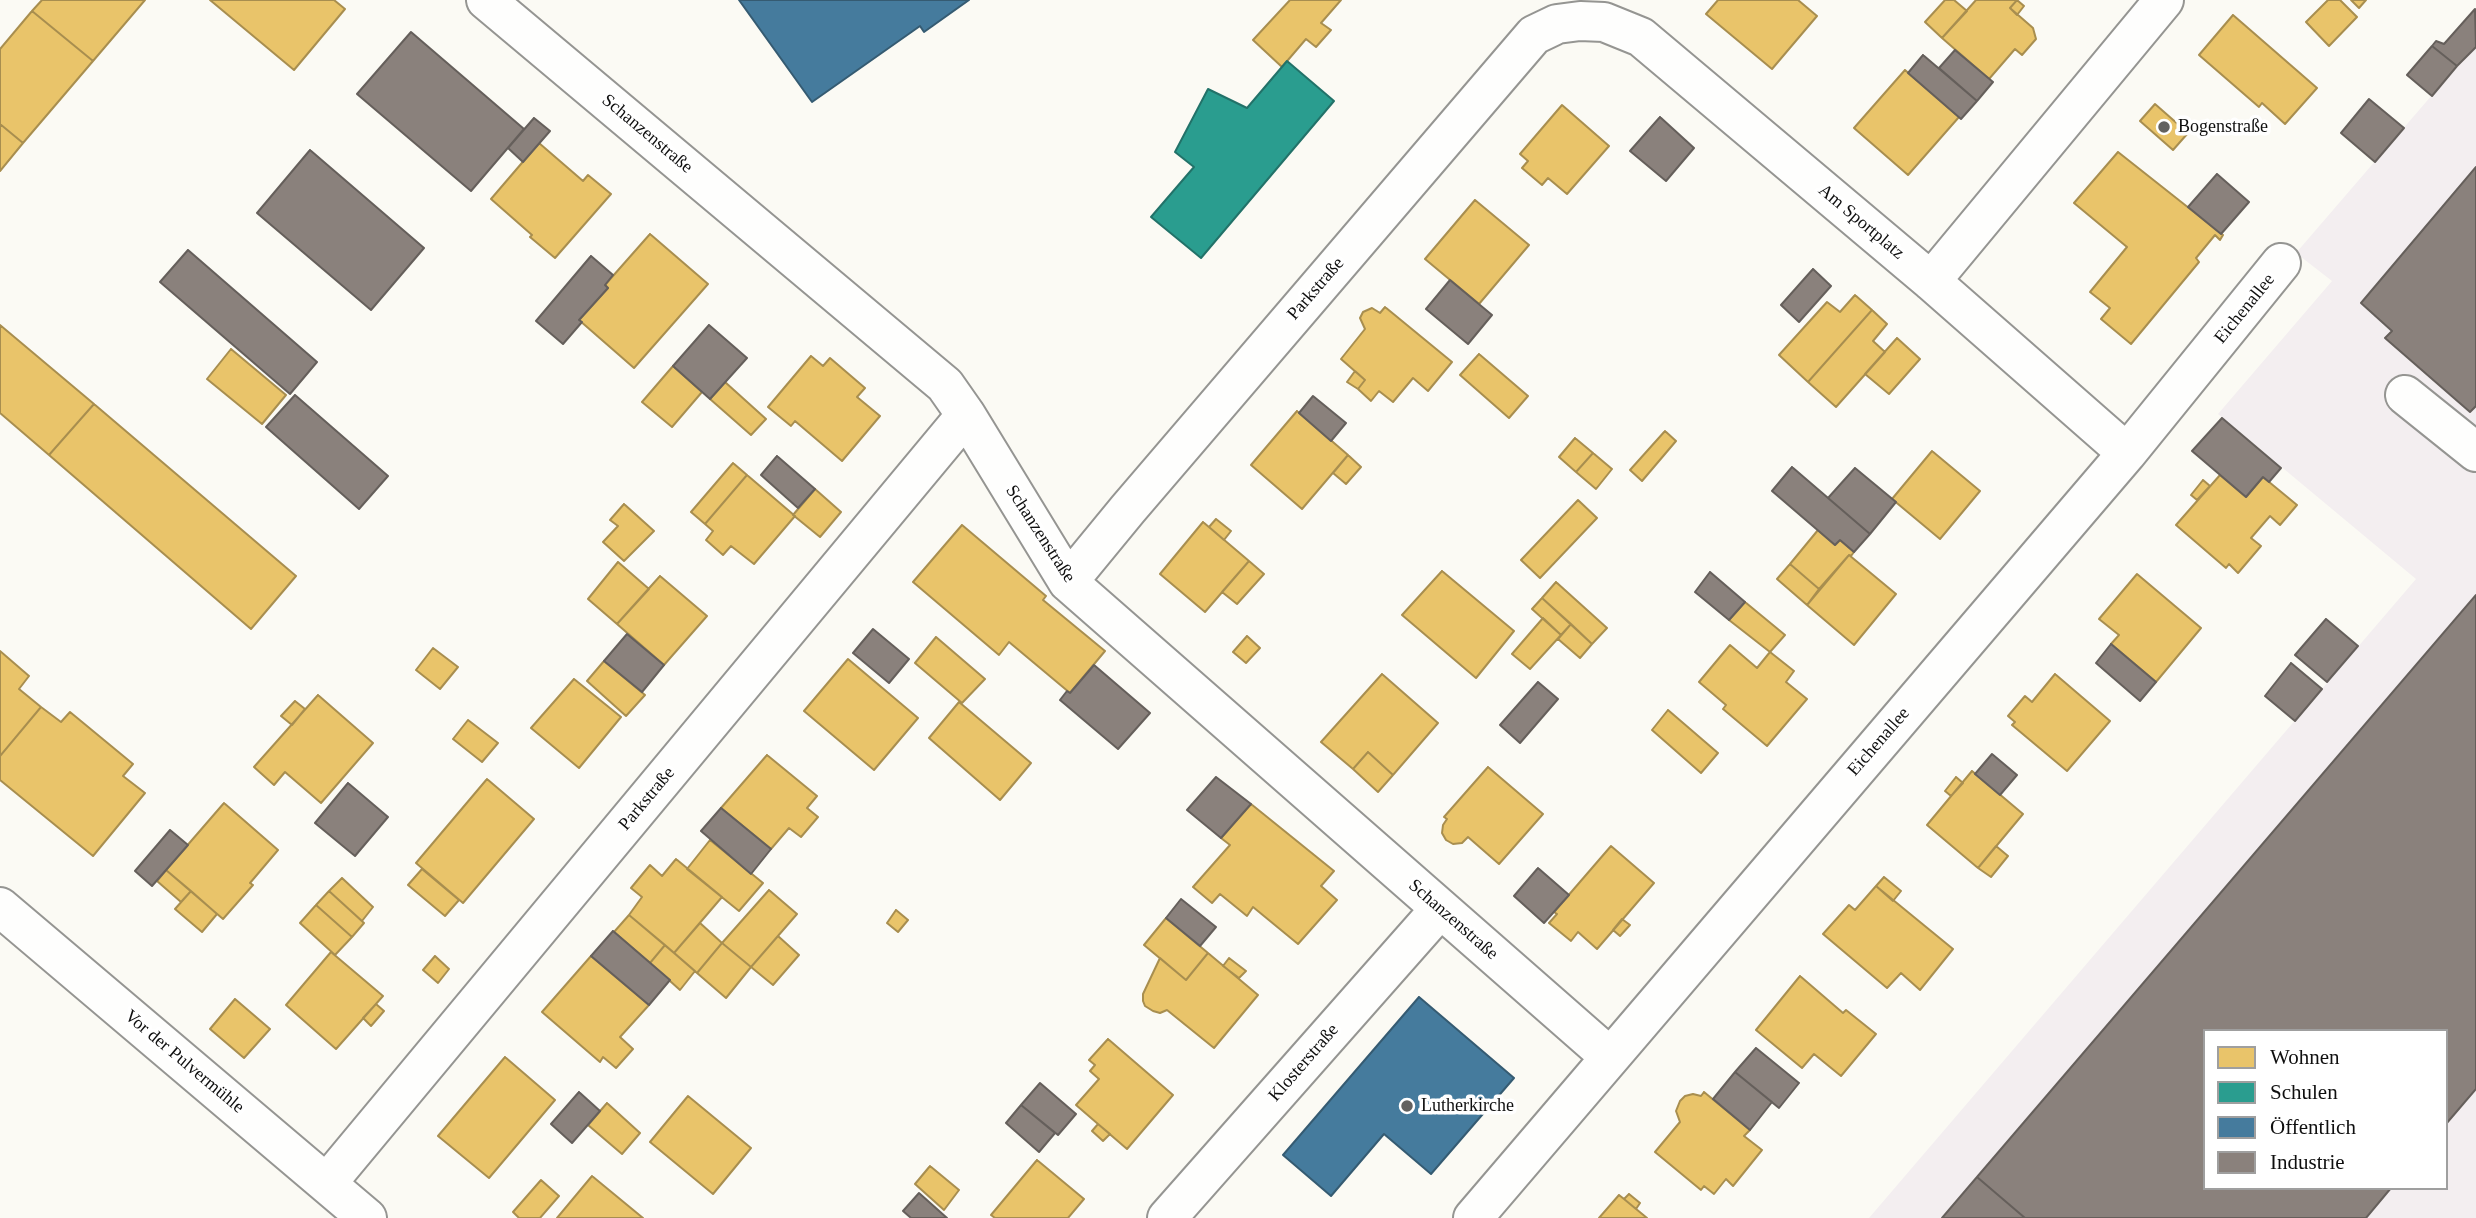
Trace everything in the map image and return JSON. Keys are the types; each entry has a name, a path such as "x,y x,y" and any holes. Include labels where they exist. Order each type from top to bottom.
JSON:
{"street":[{"name":"Schanzenstraße","path":"486,0 945,385 1068,582 1610,1057"},
{"path":"1931,281 2164,0"},
{"name":"Parkstraße","path":"1068,582 1534,34 1557,24 1580,22"},
{"name":"Am Sportplatz","path":"1580,22 1604,22 1640,37 1931,281 2127,453"},
{"name":"Eichenallee","path":"1473,1218 2127,453 2281,263"},
{"path":"2406,396 2476,452"},
{"name":"Parkstraße","path":"327,1184 966,415"},
{"name":"Vor der Pulvermühle","path":"0,907 367,1218"},
{"name":"Klosterstraße","path":"1167,1218 1440,909"}],"shaded area":[{"path":"2476,47 2476,1218 1869,1218 2416,579 2218,414 2332,281 2296,253"}],"building: Wohnen":[{"path":"42,0 145,0 93,61 32,11"},
{"path":"210,0 334,0 345,9 294,70"},
{"path":"1290,0 1341,0 1321,23 1331,30 1316,47 1306,39 1282,67 1253,40"},
{"path":"1718,0 1798,0 1817,16 1772,69 1706,14"},
{"path":"1945,0 1954,0 1967,11 1942,38 1925,22"},
{"path":"1976,0 2017,0 2010,8 2033,28 2036,39 2022,55 2015,49 1989,79 1942,38"},
{"path":"2017,0 2024,6 2017,15 2010,8"},
{"path":"2328,0 2340,0 2357,17 2329,46 2306,22"},
{"path":"2351,0 2366,0 2359,8"},
{"path":"32,11 93,61 23,143 0,124 0,49"},
{"path":"2233,15 2317,88 2285,124 2262,103 2259,107 2199,55"},
{"path":"1905,70 1959,117 1908,175 1854,128"},
{"name":"Bogenstraße","path":"2155,104 2188,133 2173,150 2140,121"},
{"path":"1562,105 1609,146 1567,194 1548,178 1542,185 1522,168 1528,161 1520,154"},
{"path":"0,124 23,143 0,171"},
{"path":"539,143 583,181 588,175 611,194 555,258 491,199"},
{"path":"2118,152 2223,235 2220,240 2215,235 2196,258 2199,262 2131,344 2101,319 2110,308 2090,292 2127,247 2074,203"},
{"path":"1475,200 1529,245 1479,304 1425,259"},
{"path":"650,234 708,284 634,368 579,320 608,288 605,285"},
{"path":"1855,295 1872,310 1808,382 1779,355 1827,302 1840,312"},
{"path":"1385,307 1452,362 1428,391 1413,378 1393,402 1379,391 1371,401 1358,389 1365,380 1341,359 1365,329 1360,318 1363,312 1372,308 1380,313"},
{"path":"1872,310 1887,324 1873,341 1885,352 1836,407 1808,382"},
{"path":"0,325 94,404 49,455 0,413"},
{"path":"1897,338 1920,359 1889,394 1865,374"},
{"path":"231,349 286,395 262,424 207,379"},
{"path":"1479,354 1528,396 1509,418 1460,375"},
{"path":"811,356 823,366 830,358 865,388 857,397 880,416 842,461 795,421 791,426 768,407"},
{"path":"673,366 702,392 672,427 642,402"},
{"path":"1355,371 1365,380 1358,389 1347,382"},
{"path":"725,382 766,419 751,435 710,399"},
{"path":"94,404 296,576 251,629 49,455"},
{"path":"1297,411 1348,455 1302,509 1251,465"},
{"path":"1665,431 1676,441 1642,481 1630,470"},
{"path":"1575,438 1593,453 1576,472 1559,457"},
{"path":"1932,451 1980,491 1940,539 1892,499"},
{"path":"1593,453 1612,469 1596,489 1576,472"},
{"path":"1348,455 1361,467 1346,484 1333,473"},
{"path":"733,463 747,475 705,524 691,512"},
{"path":"747,475 795,516 754,564 731,546 723,555 706,540 713,531 705,524"},
{"path":"2220,475 2246,497 2263,477 2297,505 2280,525 2270,516 2251,538 2261,546 2238,573 2229,564 2226,568 2176,525"},
{"path":"2203,480 2210,486 2197,500 2191,495"},
{"path":"815,489 841,512 820,537 793,515"},
{"path":"1578,500 1597,518 1540,578 1521,560"},
{"path":"624,504 654,531 624,561 603,542 618,526 610,520"},
{"path":"1216,519 1231,531 1224,540 1209,527"},
{"path":"1203,522 1249,561 1205,612 1160,574"},
{"path":"962,525 1046,596 1043,600 1105,651 1070,693 1009,642 999,655 913,582"},
{"path":"1818,530 1835,545 1840,540 1854,552 1819,589 1790,564"},
{"path":"1849,555 1896,594 1854,645 1807,605"},
{"path":"1249,561 1264,574 1237,604 1222,592"},
{"path":"618,562 649,589 617,624 588,599"},
{"path":"1790,564 1819,589 1807,605 1777,579"},
{"path":"1442,571 1514,631 1476,678 1402,615"},
{"path":"2137,574 2201,628 2156,682 2111,644 2119,635 2099,619"},
{"path":"660,576 707,616 664,665 617,624"},
{"path":"1556,582 1607,628 1592,644 1542,598"},
{"path":"1542,598 1571,624 1561,635 1532,609"},
{"path":"1745,602 1785,635 1770,652 1729,620"},
{"path":"1543,618 1561,635 1530,669 1512,654"},
{"path":"1571,624 1592,644 1580,658 1558,639"},
{"path":"1247,636 1260,648 1246,663 1233,652"},
{"path":"936,637 985,679 962,703 915,663"},
{"path":"1730,645 1757,668 1770,652 1794,671 1786,682 1807,699 1767,746 1723,709 1726,705 1699,682"},
{"path":"433,648 458,667 440,689 416,670"},
{"path":"0,651 29,676 19,689 41,707 0,756"},
{"path":"848,659 918,718 874,770 804,711"},
{"path":"604,661 645,695 626,716 587,681"},
{"path":"1382,674 1438,723 1393,775 1368,752 1353,769 1321,742"},
{"path":"2055,674 2110,721 2067,771 2012,725 2015,722 2008,716 2025,696 2032,702"},
{"path":"574,679 621,717 579,768 531,728"},
{"path":"318,695 373,743 321,803 285,772 274,785 254,767"},
{"path":"295,701 305,709 292,725 281,716"},
{"path":"959,702 1031,763 1000,800 929,738"},
{"path":"41,707 61,722 70,712 133,764 123,776 145,793 93,856 0,780 0,756"},
{"path":"1668,710 1718,753 1701,773 1652,730"},
{"path":"468,720 498,743 482,762 453,739"},
{"path":"1368,752 1393,775 1378,792 1353,769"},
{"path":"767,755 817,796 807,808 818,817 801,837 789,828 771,849 721,808"},
{"path":"1488,767 1543,814 1499,864 1468,837 1462,843 1453,844 1446,840 1442,833 1447,819 1444,817"},
{"path":"1972,771 2023,814 1978,868 1927,825"},
{"path":"1956,777 1963,783 1951,796 1945,791"},
{"path":"487,779 534,819 463,903 416,863"},
{"path":"224,803 278,850 250,883 253,885 223,919 166,870"},
{"path":"1251,804 1334,871 1321,886 1337,900 1298,944 1253,907 1247,916 1220,894 1212,903 1193,887 1230,845 1221,838"},
{"path":"710,840 763,883 739,911 687,869"},
{"path":"1611,846 1654,883 1597,949 1578,932 1571,941 1549,923 1557,914 1554,912"},
{"path":"1996,846 2008,856 1991,877 1978,868"},
{"path":"676,859 722,897 674,953 629,915 642,897 631,888 650,865 662,876"},
{"path":"422,869 459,900 445,916 408,885"},
{"path":"166,870 191,891 181,902 157,881"},
{"path":"1884,877 1901,891 1893,901 1876,886"},
{"path":"342,878 373,907 362,921 329,891"},
{"path":"1876,886 1953,949 1920,990 1901,973 1887,988 1823,934 1849,905 1855,910"},
{"path":"769,890 797,914 751,967 722,943"},
{"path":"191,891 217,914 202,932 175,909"},
{"path":"329,891 364,923 352,937 316,905"},
{"path":"316,905 352,937 335,955 300,923"},
{"path":"896,910 908,920 898,932 887,923"},
{"path":"629,915 665,945 650,963 614,932"},
{"path":"1166,918 1208,953 1186,980 1144,945"},
{"path":"1622,919 1630,925 1620,936 1613,930"},
{"path":"700,923 722,943 697,973 674,953"},
{"path":"778,936 799,955 773,985 751,967"},
{"path":"722,943 751,967 726,998 697,973"},
{"path":"665,945 695,971 680,990 650,963"},
{"path":"331,952 383,996 336,1049 286,1005"},
{"path":"1208,953 1258,995 1214,1048 1167,1010 1160,1013 1153,1011 1145,1006 1143,1001 1143,994 1160,958 1186,980"},
{"path":"435,956 449,969 438,983 423,970"},
{"path":"591,956 649,1005 620,1037 633,1049 616,1068 603,1057 600,1062 542,1012"},
{"path":"1229,958 1246,971 1239,978 1223,966"},
{"path":"1800,976 1843,1013 1846,1010 1876,1034 1841,1076 1814,1054 1802,1068 1756,1030"},
{"path":"235,999 270,1029 244,1058 210,1029"},
{"path":"376,1004 384,1011 371,1026 363,1018"},
{"path":"1108,1039 1173,1095 1127,1149 1076,1105 1099,1079 1090,1071 1095,1065 1089,1060"},
{"path":"505,1057 555,1100 489,1178 438,1136"},
{"path":"1704,1092 1750,1130 1744,1136 1762,1150 1733,1186 1726,1179 1714,1194 1704,1186 1701,1190 1655,1152 1680,1122 1676,1111 1680,1101 1685,1096 1701,1096"},
{"path":"688,1096 751,1148 713,1194 650,1142"},
{"path":"607,1103 640,1133 622,1154 588,1125"},
{"path":"1098,1124 1110,1134 1103,1141 1092,1131"},
{"path":"1037,1160 1084,1199 1068,1218 995,1218 991,1215"},
{"path":"930,1166 959,1190 944,1210 915,1184"},
{"path":"592,1176 643,1218 557,1218"},
{"path":"541,1180 559,1196 540,1218 519,1218 513,1212"},
{"path":"1629,1194 1640,1203 1636,1209 1624,1199"},
{"path":"1619,1195 1624,1199 1647,1218 1599,1218"}],"building: Schulen":[{"path":"1287,61 1334,101 1201,258 1151,217 1194,167 1175,152 1208,89 1247,108"}],"building: Öffentlich":[{"path":"739,0 969,0 924,32 920,26 812,102"},
{"name":"Lutherkirche","path":"1419,997 1514,1078 1431,1174 1384,1134 1331,1196 1283,1155"}],"building: Industrie":[{"path":"2475,9 2476,47 2457,66 2432,46 2436,41 2444,44"},
{"path":"411,32 524,129 471,191 357,94"},
{"path":"2432,46 2457,66 2432,96 2407,75"},
{"path":"1955,50 1993,82 1977,101 1939,68"},
{"path":"1923,55 1977,101 1961,119 1908,73"},
{"path":"2369,99 2404,128 2375,162 2341,133"},
{"path":"1660,117 1694,148 1666,181 1630,151"},
{"path":"534,118 550,131 523,162 508,148"},
{"path":"310,150 424,248 371,310 257,213"},
{"path":"2476,167 2476,406 2470,412 2385,338 2392,331 2361,303"},
{"path":"2217,174 2249,202 2221,234 2188,207"},
{"path":"188,250 317,362 290,394 160,282"},
{"path":"591,256 613,275 605,285 608,288 579,320 582,322 563,344 536,321"},
{"path":"1813,269 1831,286 1799,322 1781,305"},
{"path":"1450,280 1492,315 1468,344 1426,309"},
{"path":"709,325 747,358 710,399 673,366"},
{"path":"295,395 388,476 359,509 266,427"},
{"path":"1313,396 1346,423 1331,441 1299,413"},
{"path":"2222,418 2281,468 2269,482 2263,477 2246,497 2192,451"},
{"path":"777,456 815,489 798,508 761,475"},
{"path":"1792,467 1870,534 1854,552 1840,540 1835,545 1772,491"},
{"path":"1855,468 1896,502 1870,534 1828,498"},
{"path":"1710,572 1745,602 1729,620 1695,592"},
{"path":"2476,595 2476,1089 2448,1122 2448,1029 2203,1029 2203,1190 2389,1190 2366,1218 2025,1218 1977,1177"},
{"path":"2326,619 2358,646 2327,682 2295,655"},
{"path":"873,629 909,659 889,683 853,653"},
{"path":"627,634 664,665 642,692 604,661"},
{"path":"2111,644 2156,682 2140,701 2096,663"},
{"path":"2291,663 2322,689 2295,721 2265,696"},
{"path":"1094,665 1150,713 1118,749 1060,700 1067,691 1070,693"},
{"path":"1538,682 1558,699 1520,743 1500,725"},
{"path":"1992,754 2017,775 2000,795 1975,774"},
{"path":"1216,777 1251,804 1221,838 1187,810"},
{"path":"348,783 388,817 355,856 315,823"},
{"path":"721,808 771,849 751,874 701,831"},
{"path":"170,830 188,845 152,886 135,871"},
{"path":"1538,868 1569,895 1544,923 1514,896"},
{"path":"1181,899 1216,927 1200,946 1166,918"},
{"path":"613,931 670,980 649,1005 591,956"},
{"path":"1756,1048 1799,1083 1779,1108 1735,1072"},
{"path":"1735,1072 1772,1102 1750,1130 1713,1099"},
{"path":"1040,1083 1076,1114 1058,1135 1021,1105"},
{"path":"579,1092 600,1111 572,1143 551,1124"},
{"path":"1021,1105 1055,1133 1039,1152 1006,1123"},
{"path":"1977,1177 2025,1218 1942,1218"},
{"path":"919,1193 947,1218 911,1218 903,1211"}],"place":[{"name":"Bogenstraße","path":"2164,127"},
{"name":"Lutherkirche","path":"1407,1106"}]}
